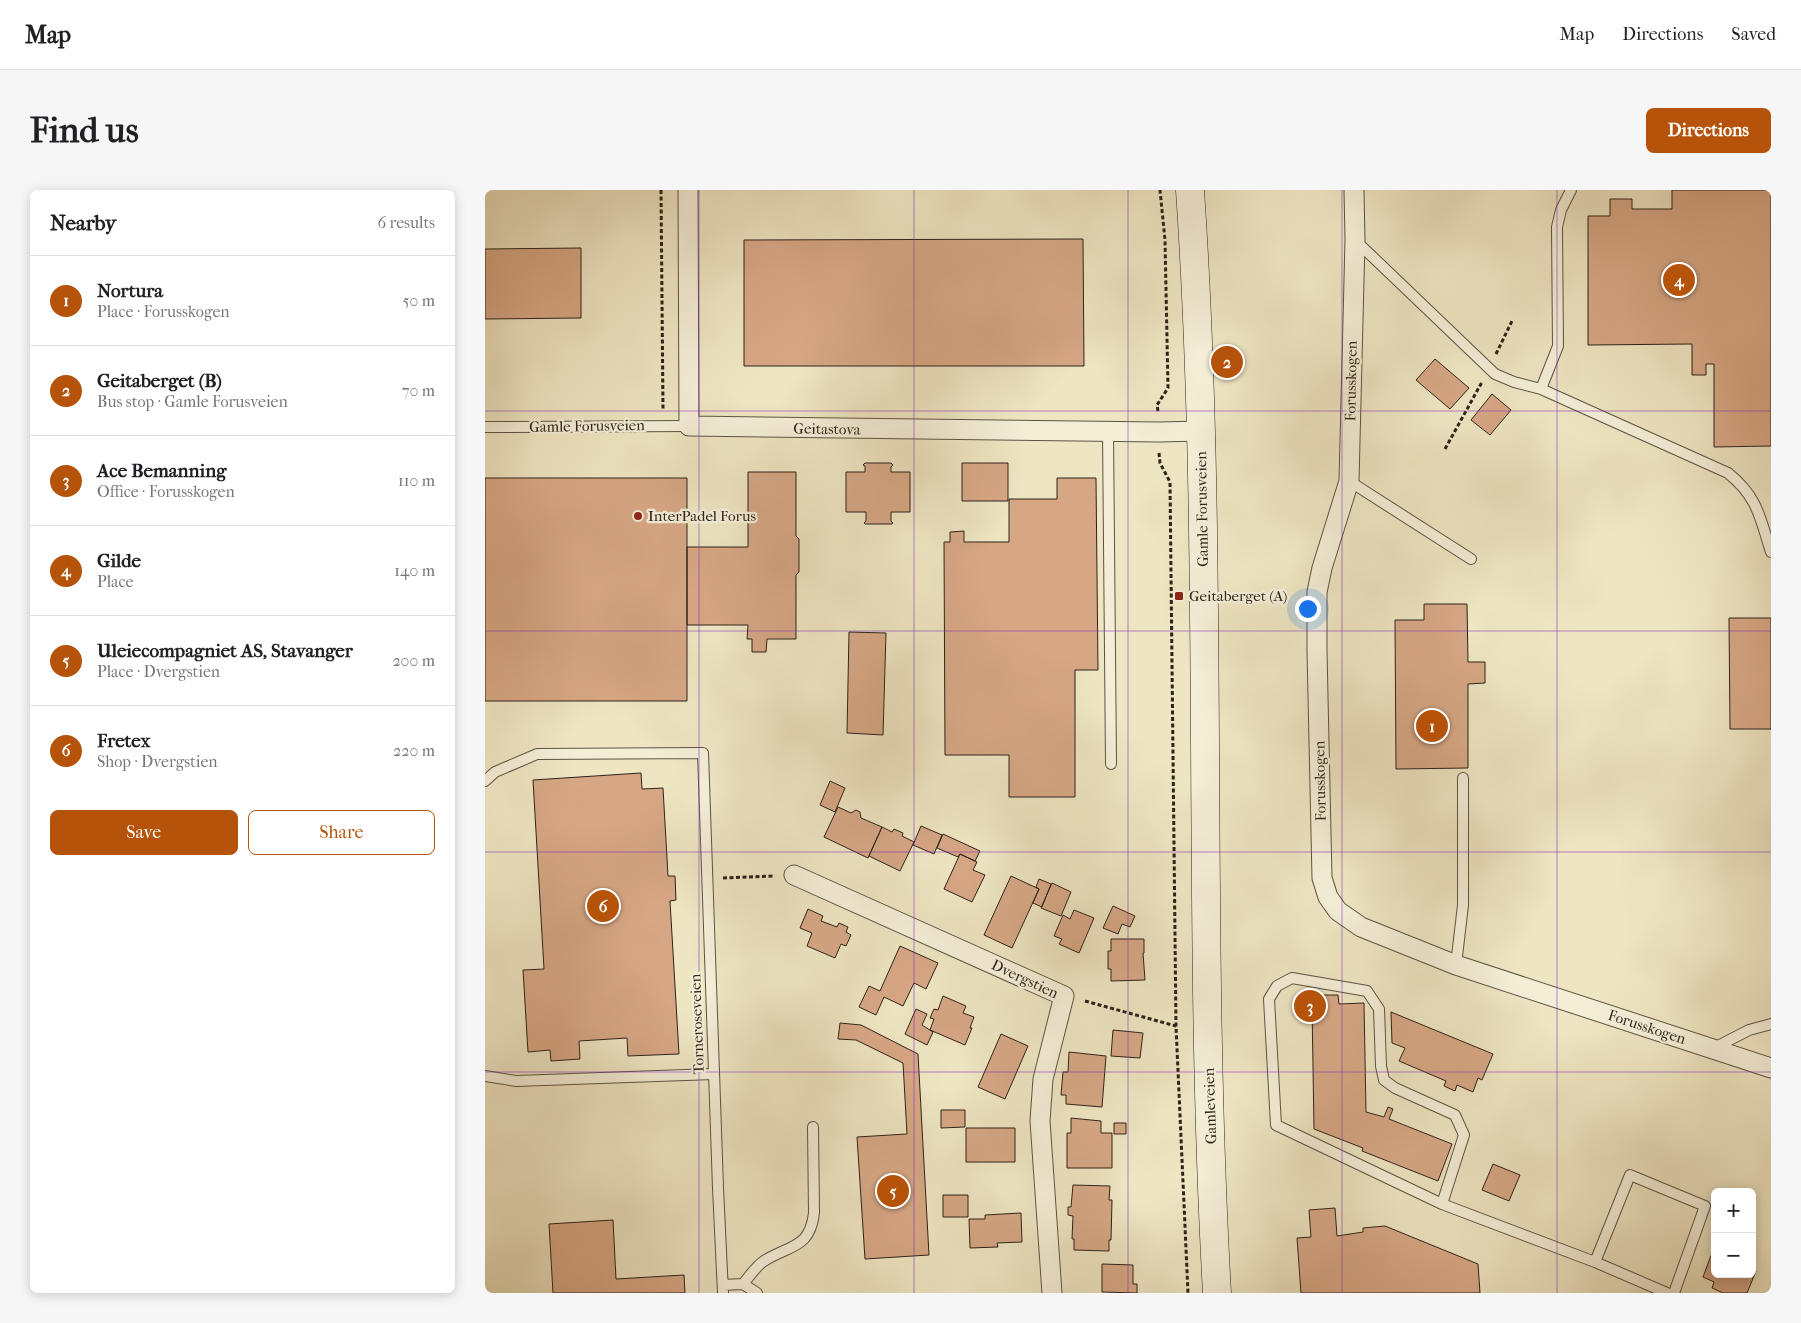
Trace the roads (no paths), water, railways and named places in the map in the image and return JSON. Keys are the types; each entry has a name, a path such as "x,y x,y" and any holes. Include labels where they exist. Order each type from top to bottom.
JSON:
{"main road":[{"name":"Gamle Forusveien","path":"1190,190 1199,335 1206,918"},
{"name":"Gamleveien","path":"1206,918 1208,1061 1217,1293"}],"street":[{"path":"688,190 689,426"},
{"name":"Forusskogen","path":"1354,190 1355,240 1349,482 1322,568 1317,592 1322,878 1329,897 1338,911 1361,927 1456,965 1771,1068"},
{"name":"Geitastova","path":"689,426 1108,432 1201,430"},
{"name":"Dvergstien","path":"794,875 1064,996 1043,1079 1040,1121 1052,1293"}],"lane":[{"path":"1541,389 1558,346 1557,227 1561,210 1571,190"},
{"path":"1355,240 1495,374 1514,382 1541,389 1728,473 1740,483 1755,501 1771,552"},
{"name":"Gamle Forusveien","path":"485,427 689,426"},
{"path":"1108,432 1111,764"},
{"path":"1349,482 1471,559"},
{"name":"Torneroseveien","path":"485,781 495,772 537,754 703,753 723,1289"},
{"path":"1456,965 1463,905 1463,778"},
{"path":"1442,1204 1463,1135 1455,1115 1395,1088 1384,1080 1381,1066 1379,1009 1367,991 1292,978 1277,986 1269,999 1275,1125 1442,1204 1595,1262 1667,1293"},
{"path":"1713,1049 1749,1030 1771,1024"},
{"path":"485,1076 516,1081 714,1074"},
{"path":"723,1289 743,1284 763,1262 800,1244 809,1232 813,1223 814,1213 813,1127"},
{"path":"1595,1262 1630,1175 1705,1206 1674,1293"},
{"path":"743,1284 757,1293"}],"place":[{"name":"Gilde","path":"1679,280"},
{"name":"Geitaberget (B)","path":"1227,362"},
{"name":"InterPadel Forus","path":"638,516"},
{"name":"Geitaberget (A)","path":"1179,596"},
{"name":"Nortura","path":"1432,726"},
{"name":"Fretex","path":"603,906"},
{"name":"Ace Bemanning","path":"1310,1006"},
{"name":"Uleiecompagniet AS, Stavanger","path":"893,1191"}]}
